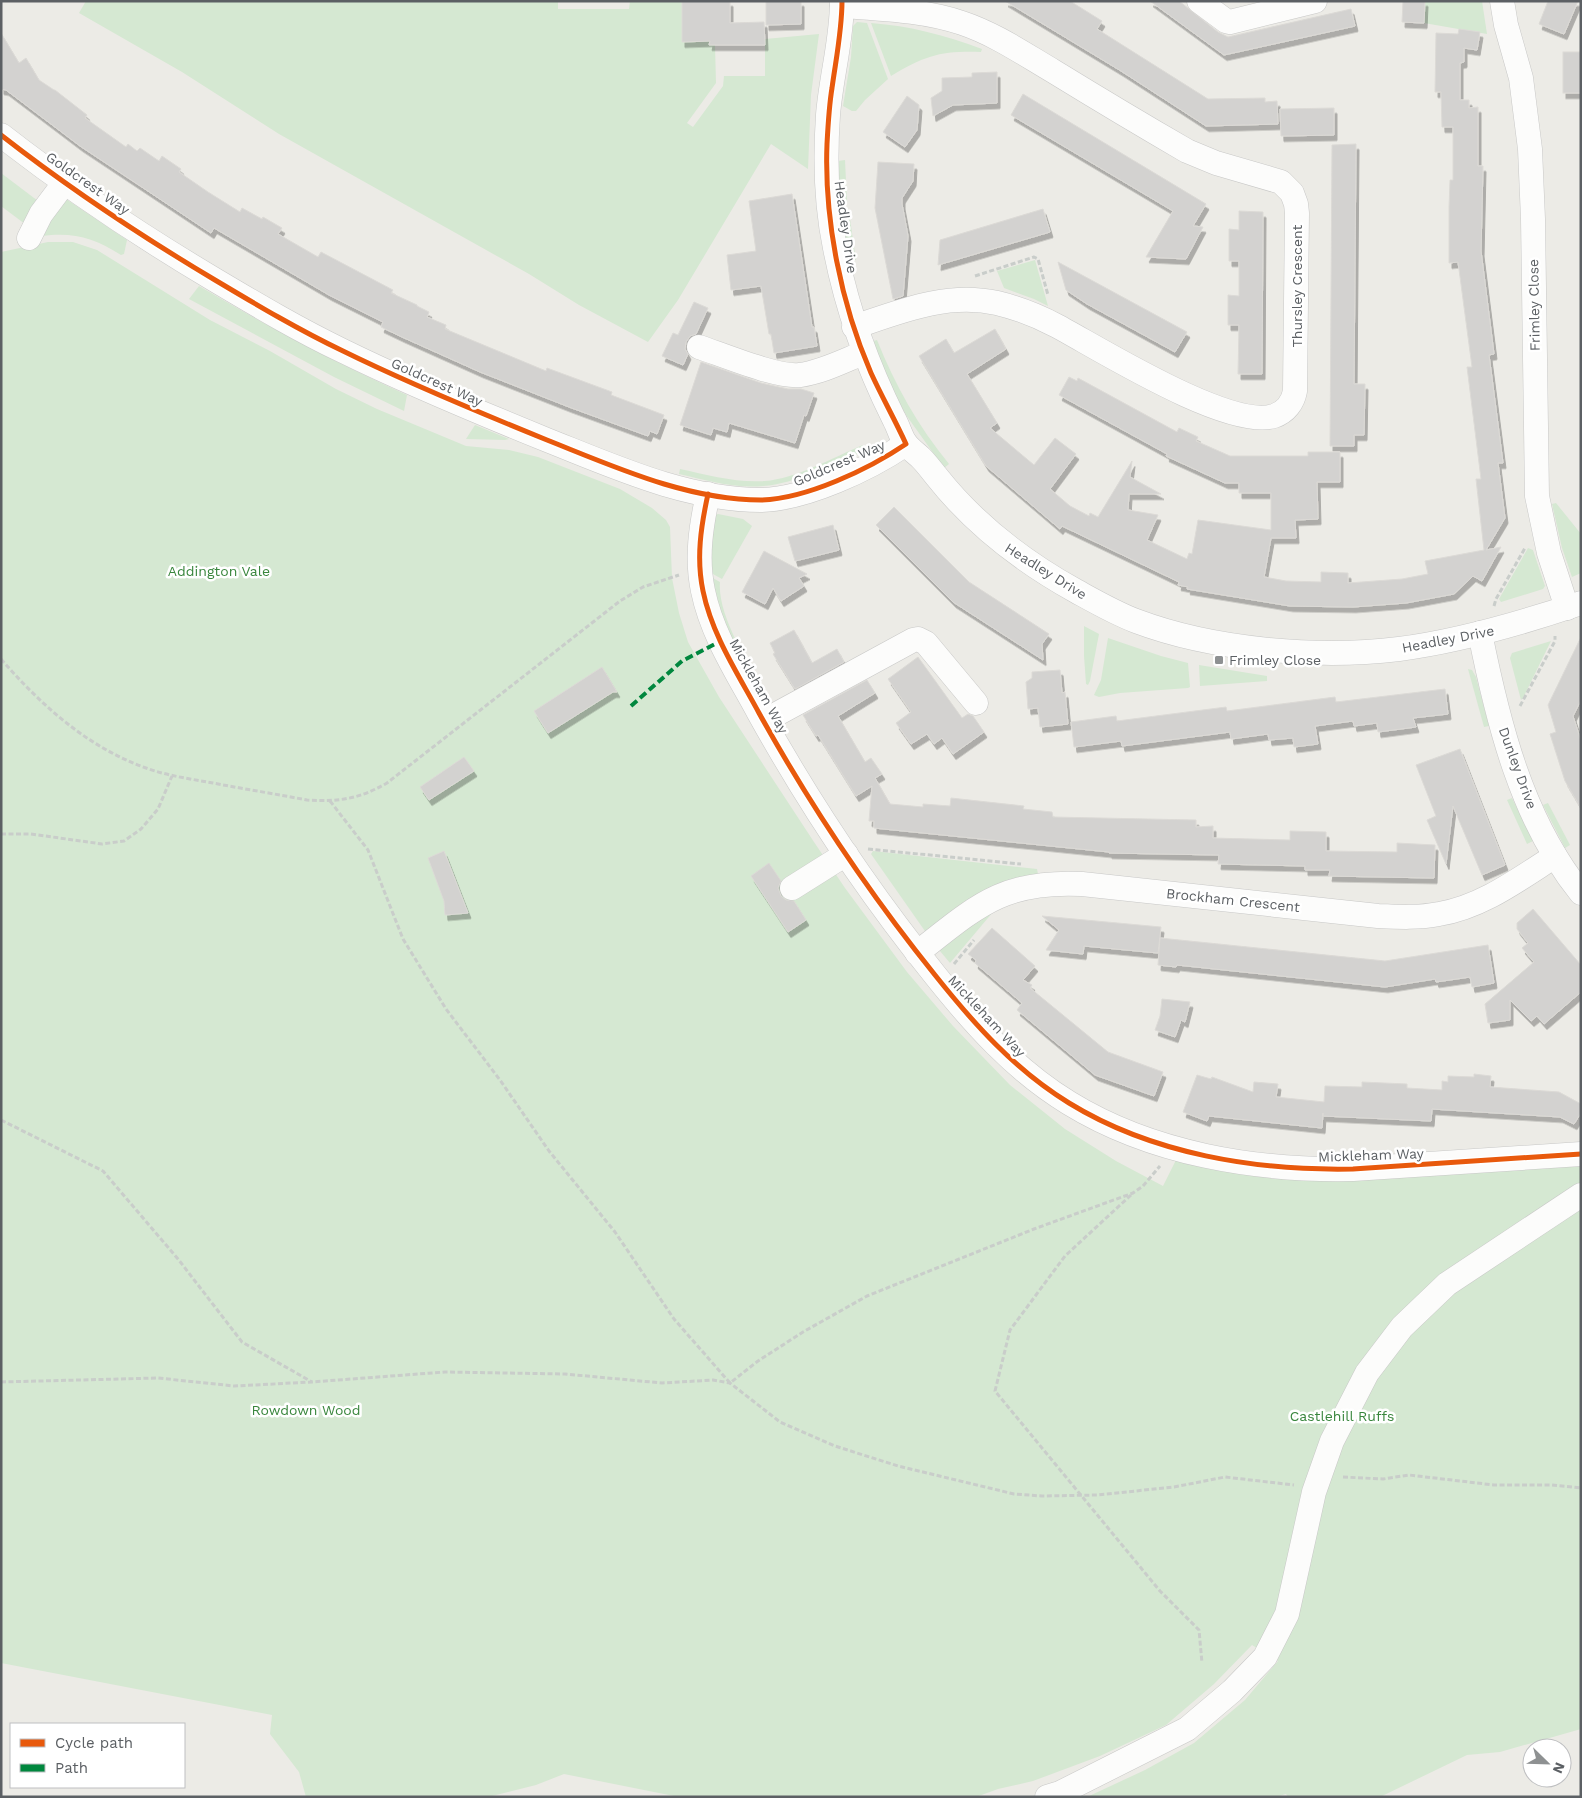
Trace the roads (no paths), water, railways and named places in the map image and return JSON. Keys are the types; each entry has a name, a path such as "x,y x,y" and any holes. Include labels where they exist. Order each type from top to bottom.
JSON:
{"street":[{"path":"1199,1 1230,22 1315,1"},
{"name":"Frimley Close","path":"1502,1 1506,25 1520,78 1530,149 1534,272 1536,480 1548,553 1574,605"},
{"name":"Thursley Crescent","path":"842,4 923,14 965,24 1015,48 1187,151 1221,164 1276,179 1285,184 1292,193 1296,204 1297,219 1296,382 1294,398 1290,405 1280,413 1269,417 1227,410 1192,398 1050,323 1026,312 998,303 971,299 950,300 904,310 854,327"},
{"name":"Headley Drive","path":"842,4 840,39 828,114 827,172 830,218 835,248 854,327 863,353 906,444 927,464 972,516 1009,548 1095,602 1156,628 1231,644 1278,650 1320,652 1397,649 1418,646 1525,622 1574,605"},
{"name":"Goldcrest Way","path":"1,135 65,182 182,261 287,322 347,353 450,400 659,482 708,494 761,500 789,497 859,470 888,456 906,444"},
{"path":"29,238 41,214 65,182"},
{"path":"699,347 776,372 793,375 807,374 863,353"},
{"name":"Mickleham Way","path":"708,494 699,542 703,593 714,624 732,663 764,721 805,790 876,899 917,953 987,1036 1038,1082 1095,1118 1127,1131 1174,1148 1256,1164 1337,1170 1581,1154"},
{"name":"Dunley Drive","path":"1480,633 1513,764 1528,802 1555,856 1581,893"},
{"path":"764,721 918,639 926,643 976,703"},
{"path":"792,888 846,854"},
{"name":"Brockham Crescent","path":"917,953 964,916 991,898 1019,888 1065,883 1378,916 1414,917 1441,914 1480,901 1555,856"},
{"path":"1047,1797 1187,1729 1232,1691 1265,1657 1286,1614 1317,1482 1332,1441 1367,1373 1402,1327 1446,1284 1581,1194"}],"place":[{"name":"Frimley Close","path":"1219,660"}],"park label":[{"name":"Addington Vale","path":"219,571"},
{"name":"Rowdown Wood","path":"306,1410"},
{"name":"Castlehill Ruffs","path":"1342,1416"}]}
